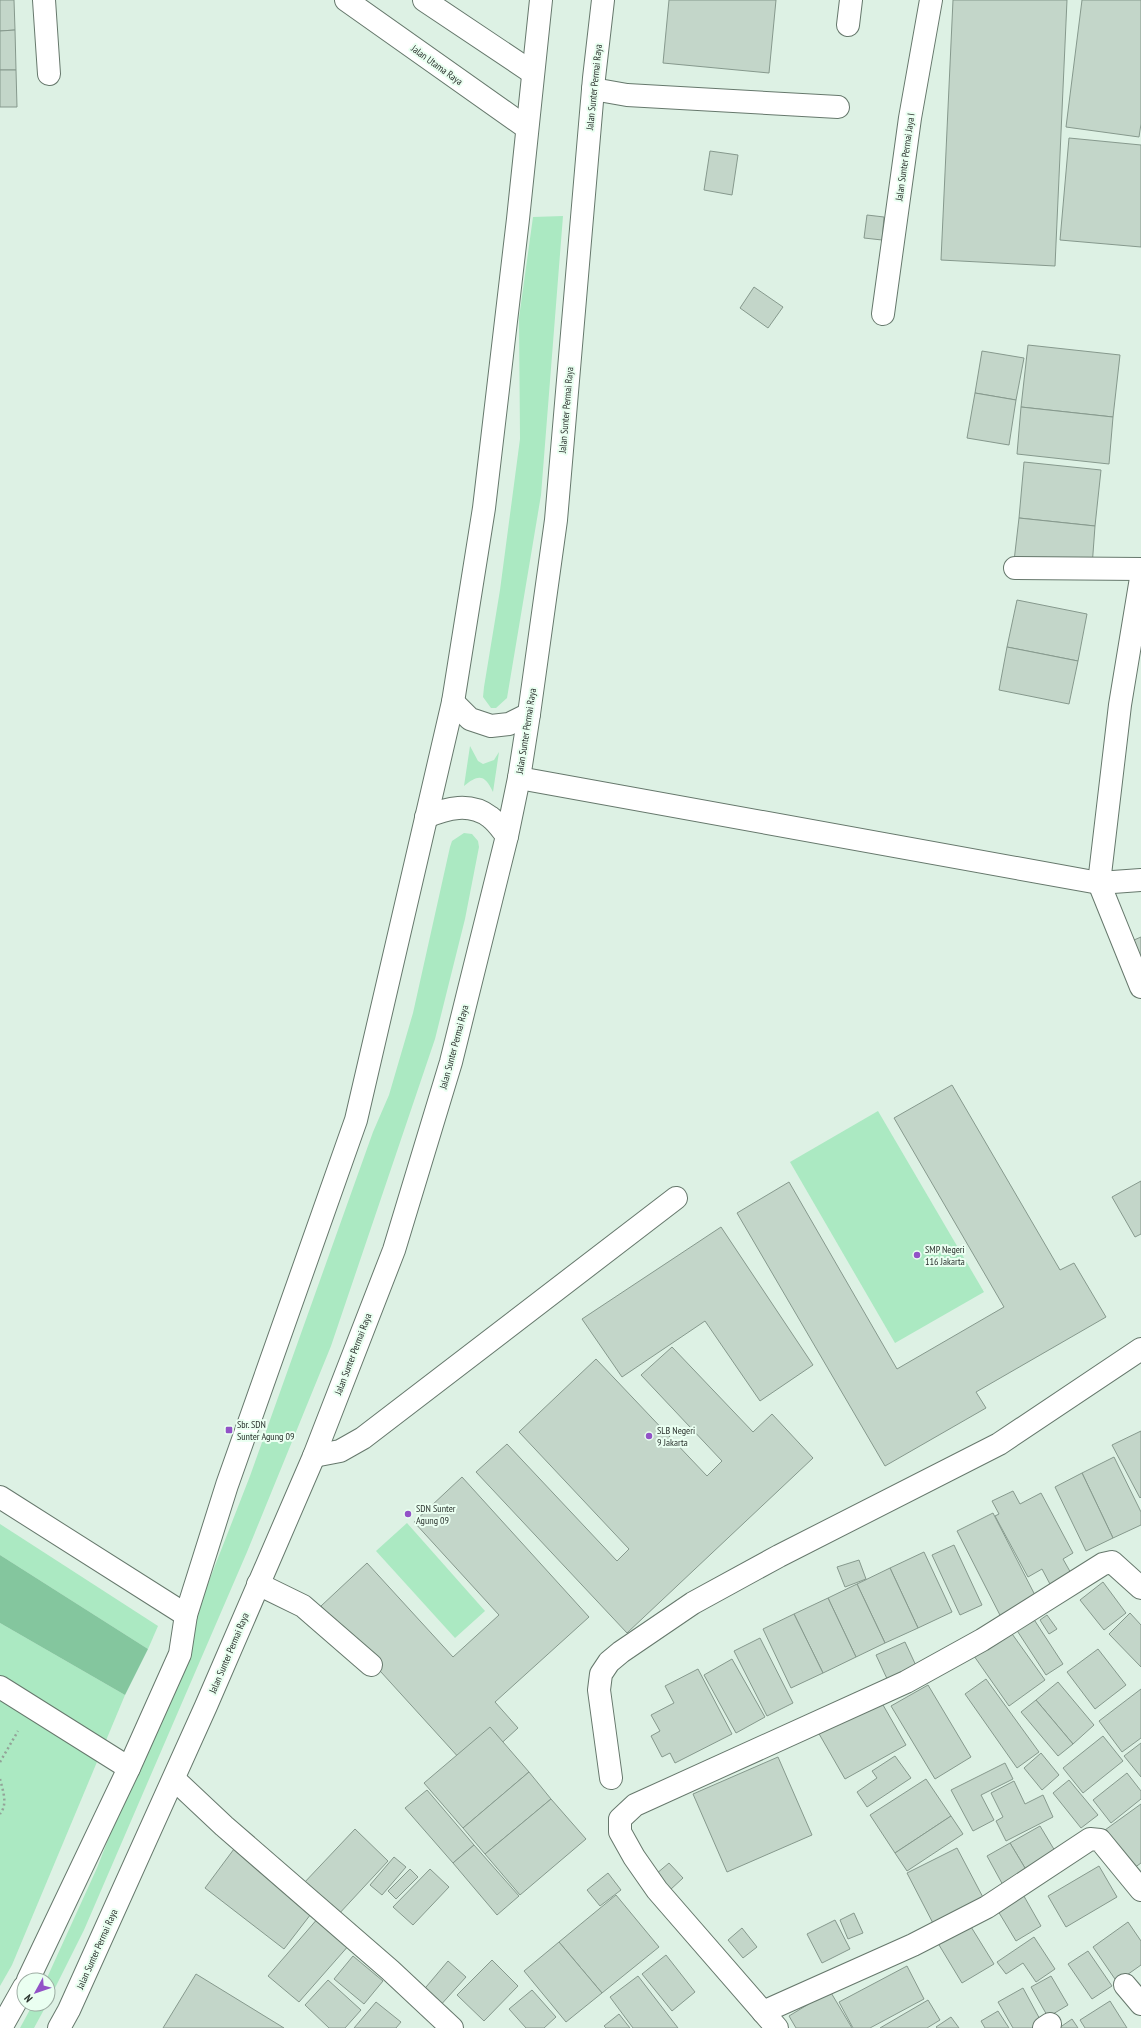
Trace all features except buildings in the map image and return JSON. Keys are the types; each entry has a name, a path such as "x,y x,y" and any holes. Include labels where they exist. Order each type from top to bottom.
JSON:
{"street":[{"path":"44,0 49,74"},
{"name":"Jalan Utama Raya","path":"346,0 527,128"},
{"path":"424,0 533,73"},
{"path":"32,1972 129,1768 180,1654 186,1615 239,1449 356,1120 453,702 468,599 484,508 541,0"},
{"name":"Jalan Sunter Permai Raya","path":"59,2028 69,2010 174,1780 314,1456 394,1250 451,1062 519,778 529,714 556,520 593,89 603,0"},
{"path":"848,25 851,0"},
{"name":"Jalan Sunter Permai Jaya I","path":"883,314 910,118 931,0"},
{"path":"593,89 627,95 838,107"},
{"path":"1015,568 1141,568"},
{"path":"1141,578 1120,705 1099,883 1141,986"},
{"path":"453,702 470,719 491,726 509,724 529,714"},
{"path":"519,778 1099,883 1141,880"},
{"path":"426,817 447,808 472,809 491,818 506,836"},
{"path":"314,1456 340,1451 363,1438 676,1198"},
{"path":"611,1778 599,1690 601,1674 610,1662 621,1652 693,1603 778,1556 999,1444 1141,1349"},
{"path":"0,1497 186,1615"},
{"path":"1141,1588 1112,1562 1103,1564 982,1640 906,1682 635,1805 620,1819 620,1832 634,1858 657,1890 770,2020 987,1908 1090,1839 1100,1840 1141,1890"},
{"path":"258,1584 303,1606 371,1665"},
{"path":"0,1687 129,1768"},
{"path":"174,1780 224,1826 390,1970 452,2028"},
{"path":"1125,1985 1141,2004"},
{"path":"0,1998 16,1990"},
{"path":"1,2028 16,2001"}],"path":[{"path":"0,1762 32,1706"},
{"path":"0,1779 5,1809 0,1814"}],"shaded area":[{"path":"563,216 541,495 507,698 496,708 491,708 483,697 500,590 520,439 519,318 533,217"},
{"path":"470,746 478,761 483,764 494,760 499,752 493,792 487,782 481,778 473,779 464,786"},
{"path":"464,833 472,834 478,841 479,847 465,919 435,1039 331,1346 247,1552 84,1930 56,1986 56,1972 50,1972 97,1868 250,1476 373,1132 389,1095 413,1013 452,841"},
{"path":"878,1111 984,1292 895,1343 790,1162"},
{"path":"407,1523 485,1611 455,1638 376,1551"},
{"path":"0,1524 158,1626 148,1649 0,1555"},
{"path":"0,1555 148,1649 125,1695 0,1623"},
{"path":"0,1623 125,1695 12,1965 0,1986"},
{"path":"29,2012 43,2012 34,2028 20,2028"}],"place":[{"name":"SMP Negeri 116 Jakarta","path":"917,1255"},
{"name":"Sbr. SDN Sunter Agung 09","path":"229,1430"},
{"name":"SLB Negeri 9 Jakarta","path":"649,1436"},
{"name":"SDN Sunter Agung 09","path":"408,1514"}]}
